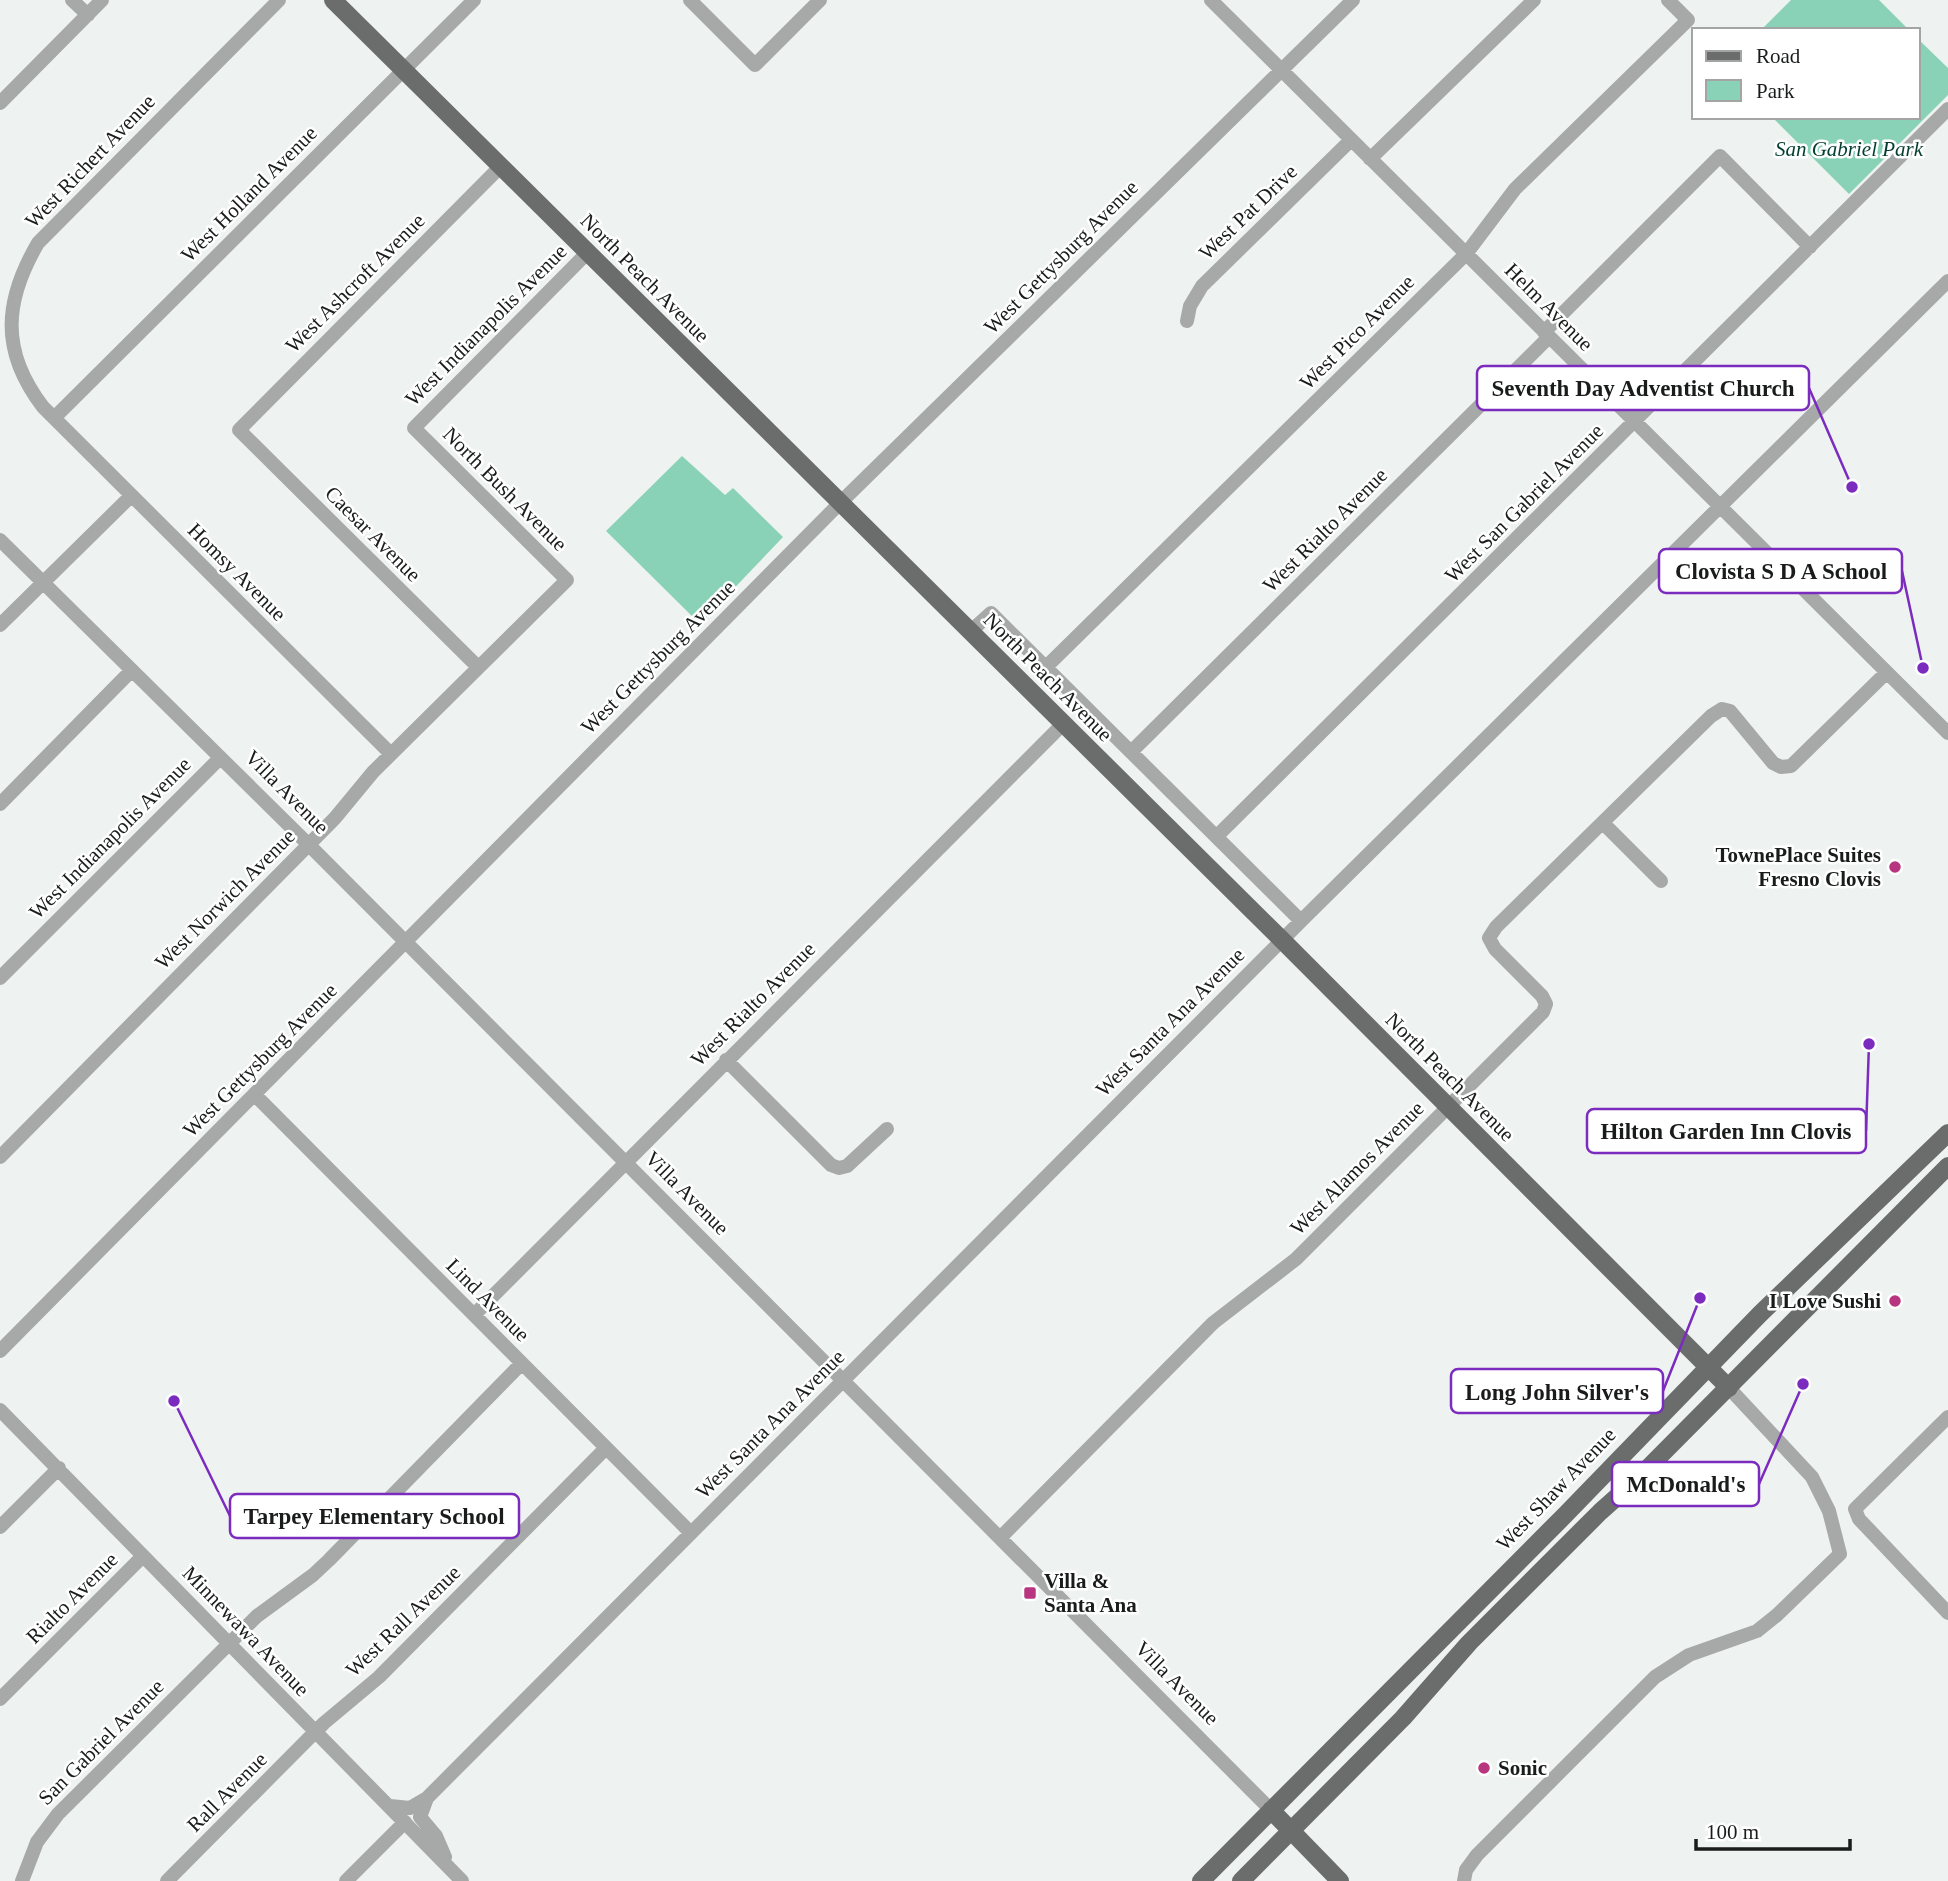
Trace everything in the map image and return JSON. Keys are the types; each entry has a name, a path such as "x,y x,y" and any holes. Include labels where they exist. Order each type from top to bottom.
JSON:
{"main road":[{"name":"North Peach Avenue","path":"333,0 1282,940 1728,1388"},
{"name":"West Shaw Avenue","path":"1201,1881 1565,1515 1708,1366 1948,1133"},
{"path":"1241,1881 1403,1718 1448,1665 1948,1166"},
{"path":"1507,1606 1504,1599 1509,1587 1564,1532 1565,1515"},
{"name":"Villa Avenue","path":"1271,1810 1340,1881"}],"street":[{"path":"72,0 88,15"},
{"path":"0,103 102,0"},
{"name":"West Richert Avenue","path":"54,418 32,394 17,363 11,334 12,302 22,270 38,243 279,0"},
{"name":"West Holland Avenue","path":"54,418 474,0"},
{"path":"690,0 755,65 820,0"},
{"name":"Helm Avenue","path":"1210,0 1948,733"},
{"name":"West Gettysburg Avenue","path":"0,1351 840,503 1353,0"},
{"path":"1370,159 1534,0"},
{"name":"West Pico Avenue","path":"1046,667 1466,254 1515,188 1688,20 1668,0"},
{"name":"West San Gabriel Avenue","path":"1217,836 1948,110"},
{"name":"West Pat Drive","path":"1186,321 1190,306 1202,286 1351,140"},
{"name":"West Rialto Avenue","path":"1131,752 1720,156 1810,247"},
{"name":"West Ashcroft Avenue","path":"239,430 501,166"},
{"name":"West Indianapolis Avenue","path":"414,428 587,253"},
{"name":"West Santa Ana Avenue","path":"427,1798 1301,921 1948,281"},
{"name":"Homsy Avenue","path":"54,418 391,754"},
{"name":"North Bush Avenue","path":"414,428 567,580"},
{"name":"Caesar Avenue","path":"239,430 478,667"},
{"path":"0,625 131,496"},
{"name":"Villa Avenue","path":"0,540 309,845 1271,1810"},
{"name":"West Norwich Avenue","path":"0,1157 309,845 391,754 567,580"},
{"path":"971,631 991,612 1301,921"},
{"path":"0,804 132,670"},
{"name":"West Alamos Avenue","path":"1000,1538 1213,1322 1296,1259 1543,1012 1546,1004 1542,996 1495,949 1489,938 1496,927 1711,716 1722,709 1730,711 1773,763 1781,767 1791,766 1886,673"},
{"name":"West Rialto Avenue","path":"474,1315 1063,724"},
{"name":"West Indianapolis Avenue","path":"0,978 220,758"},
{"path":"1603,823 1661,881"},
{"path":"726,1060 831,1166 847,1166 887,1129"},
{"name":"Lind Avenue","path":"255,1095 691,1533"},
{"path":"228,1644 257,1616 328,1560 521,1364"},
{"path":"1464,1881 1466,1870 1477,1855 1654,1677 1689,1656 1757,1631 1840,1554 1829,1511 1812,1477 1728,1388"},
{"name":"Minnewawa Avenue","path":"0,1410 462,1881"},
{"path":"1945,1604 1859,1519 1855,1509 1948,1417"},
{"name":"West Rall Avenue","path":"316,1731 337,1710 379,1677 606,1448"},
{"path":"0,1527 59,1468"},
{"name":"Rialto Avenue","path":"0,1699 144,1556"},
{"name":"San Gabriel Avenue","path":"22,1881 37,1842 58,1814 228,1644"},
{"name":"Rall Avenue","path":"167,1881 316,1731"},
{"path":"390,1806 410,1808 427,1798"},
{"path":"427,1798 420,1817 436,1836 450,1868"},
{"path":"346,1881 405,1822"}],"green space":[{"path":"1791,0 1879,0 1907,28 1763,28"},
{"name":"San Gabriel Park","path":"1920,41 1948,68 1948,95 1849,194 1774,119 1920,119"},
{"path":"682,456 725,495 733,488 783,537 700,624 606,531"}],"place":[{"name":"Seventh Day Adventist Church","path":"1852,487"},
{"name":"Clovista S D A School","path":"1923,668"},
{"name":"TownePlace Suites Fresno Clovis","path":"1895,867"},
{"name":"Hilton Garden Inn Clovis","path":"1869,1044"},
{"name":"Long John Silver's","path":"1700,1298"},
{"name":"I Love Sushi","path":"1895,1301"},
{"name":"McDonald's","path":"1803,1384"},
{"name":"Tarpey Elementary School","path":"174,1401"},
{"name":"Villa & Santa Ana","path":"1030,1593"},
{"name":"Sonic","path":"1484,1768"}]}
